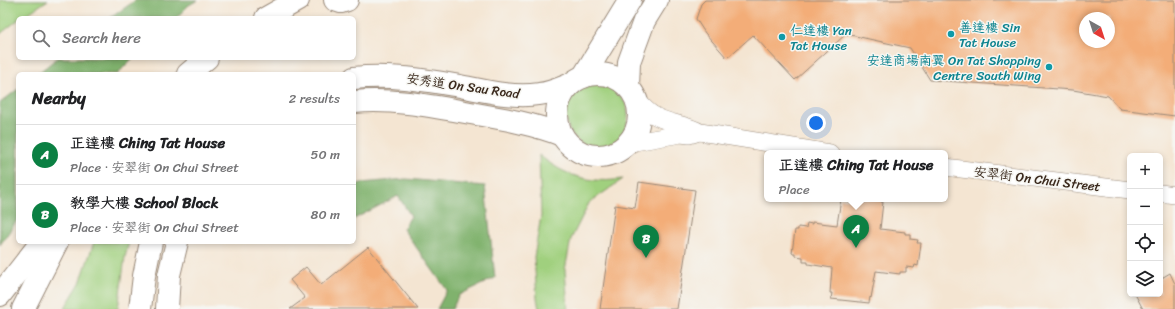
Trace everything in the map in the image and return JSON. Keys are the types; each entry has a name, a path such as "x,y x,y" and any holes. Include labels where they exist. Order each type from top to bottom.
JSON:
{"main road":[{"path":"270,16 298,0"},
{"path":"336,0 341,2 346,0"},
{"path":"630,0 577,81 562,95 558,108 557,122 567,143 574,150 596,157 616,153 629,143 636,133 639,121 639,110 632,93 629,62 644,21 657,0"},
{"path":"190,72 205,60"},
{"path":"577,81 595,74 607,75 618,79 632,93"},
{"name":"安秀道 On Sau Road","path":"356,78 398,77 444,83 497,93 525,95 540,94 577,81"},
{"name":"安秀道 On Sau Road","path":"356,102 396,102 440,108 516,121 546,128 562,135"},
{"path":"0,295 36,249 42,244"},
{"path":"23,309 55,244"},
{"path":"140,309 144,276 151,244"},
{"path":"167,309 169,275 177,244"}],"street":[{"path":"632,93 652,114 700,132 811,150"},
{"path":"629,143 681,134 689,135 700,132"},
{"name":"安翠街 On Chui Street","path":"948,167 1127,190"},
{"path":"1163,193 1175,194"}],"green space":[{"path":"0,0 48,0 24,16 16,16 16,22 0,34"},
{"path":"136,0 198,0 189,5 178,16 113,16"},
{"path":"54,60 131,60 120,72 40,72"},
{"path":"597,85 609,87 619,94 626,104 628,116 626,128 619,138 609,145 597,147 585,145 575,138 568,128 566,116 568,104 575,94 585,87"},
{"path":"16,91 16,222 0,245 0,103"},
{"path":"539,155 558,168 578,177 599,180 623,179 589,203 571,239 565,270 568,309 539,309 534,257 541,216"},
{"path":"406,179 485,186 495,278 459,295 452,309 437,309 447,290 403,229 411,216 398,196 356,218 356,185 361,183"},
{"path":"93,244 128,244 125,257 118,309 64,309 80,283"}],"building":[{"name":"安達商場南翼 On Tat Shopping Centre South Wing","path":"705,0 1175,0 1175,116 1120,109 1108,96 1073,90 930,80 910,48 846,34 795,80 753,35 727,58 705,33 696,19 701,4"},
{"path":"639,182 695,190 677,309 600,309 615,205 635,208"},
{"path":"841,202 883,202 880,229 905,232 905,234 910,234 910,239 918,240 917,243 921,243 918,266 915,265 914,268 906,267 906,272 900,272 900,274 876,271 869,303 831,299 832,268 808,264 808,262 803,262 803,257 795,256 795,253 792,253 795,230 798,230 798,227 806,228 807,223 812,224 812,222 837,225"},
{"path":"368,247 418,309 290,309 305,298 290,280 306,267 321,285"},
{"path":"1170,273 1175,284 1175,309 1143,309 1137,297 1163,297 1163,277"}],"place":[{"name":"善達樓 Sin Tat House","path":"951,34"},
{"name":"仁達樓 Yan Tat House","path":"782,37"},
{"name":"安達商場南翼 On Tat Shopping Centre South Wing","path":"1049,67"},
{"name":"正達樓 Ching Tat House","path":"856,248"},
{"name":"教學大樓 School Block","path":"646,258"}]}
